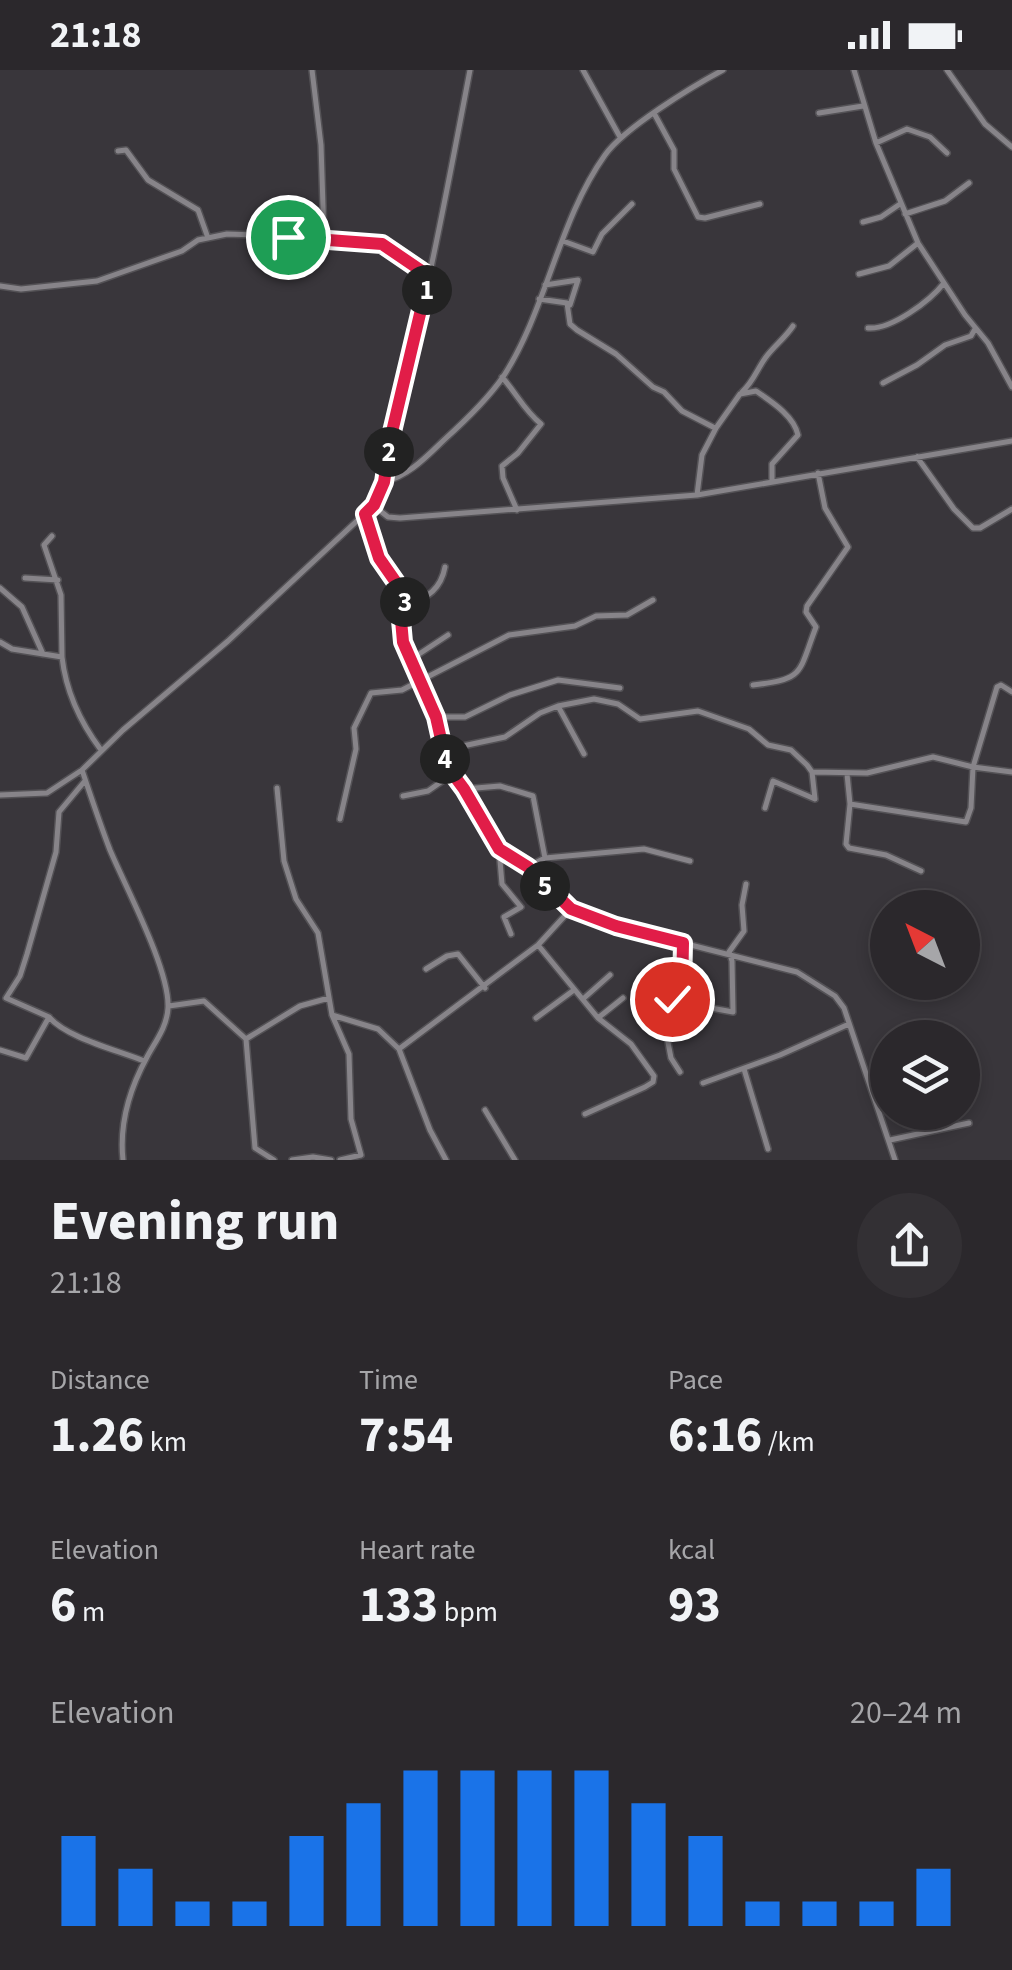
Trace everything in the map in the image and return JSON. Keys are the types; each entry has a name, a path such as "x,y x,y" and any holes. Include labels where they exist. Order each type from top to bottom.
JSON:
{"street":[{"path":"312,70 321,145 324,238"},
{"path":"0,795 47,793 82,770 374,505 384,482 470,70"},
{"path":"583,70 620,138"},
{"path":"384,482 404,476 415,467 473,414 502,378 598,166 620,138 722,70"},
{"path":"854,70 876,142 918,242 988,343 1012,388"},
{"path":"947,70 985,124 1012,147"},
{"path":"819,113 863,106"},
{"path":"655,115 674,150 674,169 698,217 760,204"},
{"path":"876,142 908,129 930,137 947,153"},
{"path":"118,150 126,150 150,182 198,210 208,238"},
{"path":"905,214 945,202 969,184"},
{"path":"563,241 594,252 602,234 632,204"},
{"path":"862,222 881,217 900,204"},
{"path":"0,286 20,289 97,280 182,251 198,240 227,234 382,244 429,276"},
{"path":"860,274 889,266 918,242"},
{"path":"545,285 580,281 569,306 570,324 616,354 664,392 682,412 716,428"},
{"path":"868,328 879,328 912,311 944,283"},
{"path":"539,299 569,306"},
{"path":"697,494 702,455 716,428 793,326"},
{"path":"883,383 917,366 945,345 971,336 975,329"},
{"path":"502,378 515,391 523,410 540,424 518,453 502,466 517,510"},
{"path":"740,394 756,391 798,429 798,435 772,464 772,482"},
{"path":"374,505 388,517 400,518 697,494 1012,441"},
{"path":"917,456 972,528 980,528 1012,509"},
{"path":"752,685 787,681 798,673 816,627 806,606 848,546 825,508 818,473"},
{"path":"365,514 379,558 402,591 403,642 436,717 452,775 499,849 502,884 520,907 504,917 511,934"},
{"path":"52,536 44,545 58,580 62,657 83,726 101,750"},
{"path":"405,604 435,591 446,567"},
{"path":"26,578 58,580"},
{"path":"0,588 22,606 43,654"},
{"path":"340,819 356,749 354,728 371,693 398,691 509,635 574,626 596,616 627,614 653,600"},
{"path":"410,660 448,635"},
{"path":"0,642 12,648 62,657"},
{"path":"436,717 466,717 510,695 558,680 620,688"},
{"path":"850,804 966,822 974,784 973,767 997,687 1001,685 1012,692"},
{"path":"443,750 504,737 558,706 607,700 640,718 684,711 710,713 749,729 768,745 790,750 812,772 815,799 774,781 765,808"},
{"path":"558,706 584,754"},
{"path":"812,772 866,773 933,756 1012,772"},
{"path":"82,770 156,958 168,1006 164,1026 144,1061 124,1111 123,1160"},
{"path":"847,774 849,848 886,855 922,871"},
{"path":"403,796 428,791 452,775"},
{"path":"86,781 58,812 56,852 28,954 20,976 3,1000 49,1017 75,1035 144,1061"},
{"path":"464,789 500,786 533,796 546,858"},
{"path":"277,788 284,861 296,899 318,933 332,1015 350,1054 351,1119 361,1154 340,1160"},
{"path":"499,849 528,867 571,909 616,926 797,972 820,985 835,996 850,1024 870,1084"},
{"path":"528,867 546,858 644,849 690,860"},
{"path":"702,1002 710,1008 733,1012 729,952 744,931 742,906 746,884"},
{"path":"399,1050 538,945 571,909"},
{"path":"680,1072 671,1058 661,1006 682,990 683,943"},
{"path":"538,945 598,1018 631,1044 654,1079 628,1096 584,1114"},
{"path":"426,970 447,956 458,954 485,988"},
{"path":"582,999 610,975"},
{"path":"536,1018 574,990"},
{"path":"246,1039 300,1006 329,998"},
{"path":"598,1018 623,998"},
{"path":"168,1006 204,1001 246,1039 255,1148 274,1160"},
{"path":"332,1015 378,1030 399,1050 446,1160"},
{"path":"0,1050 26,1058 49,1017"},
{"path":"703,1082 850,1024"},
{"path":"744,1069 768,1149"},
{"path":"485,1110 514,1160"},
{"path":"886,1130 895,1160"},
{"path":"890,1140 934,1130"},
{"path":"292,1160 331,1160"}],"route":[{"path":"288,237 382,244 429,276 384,482 374,505 365,514 379,558 402,591 403,642 436,717 447,766 499,849 528,867 571,909 616,926 683,943 682,990 672,999"}]}
